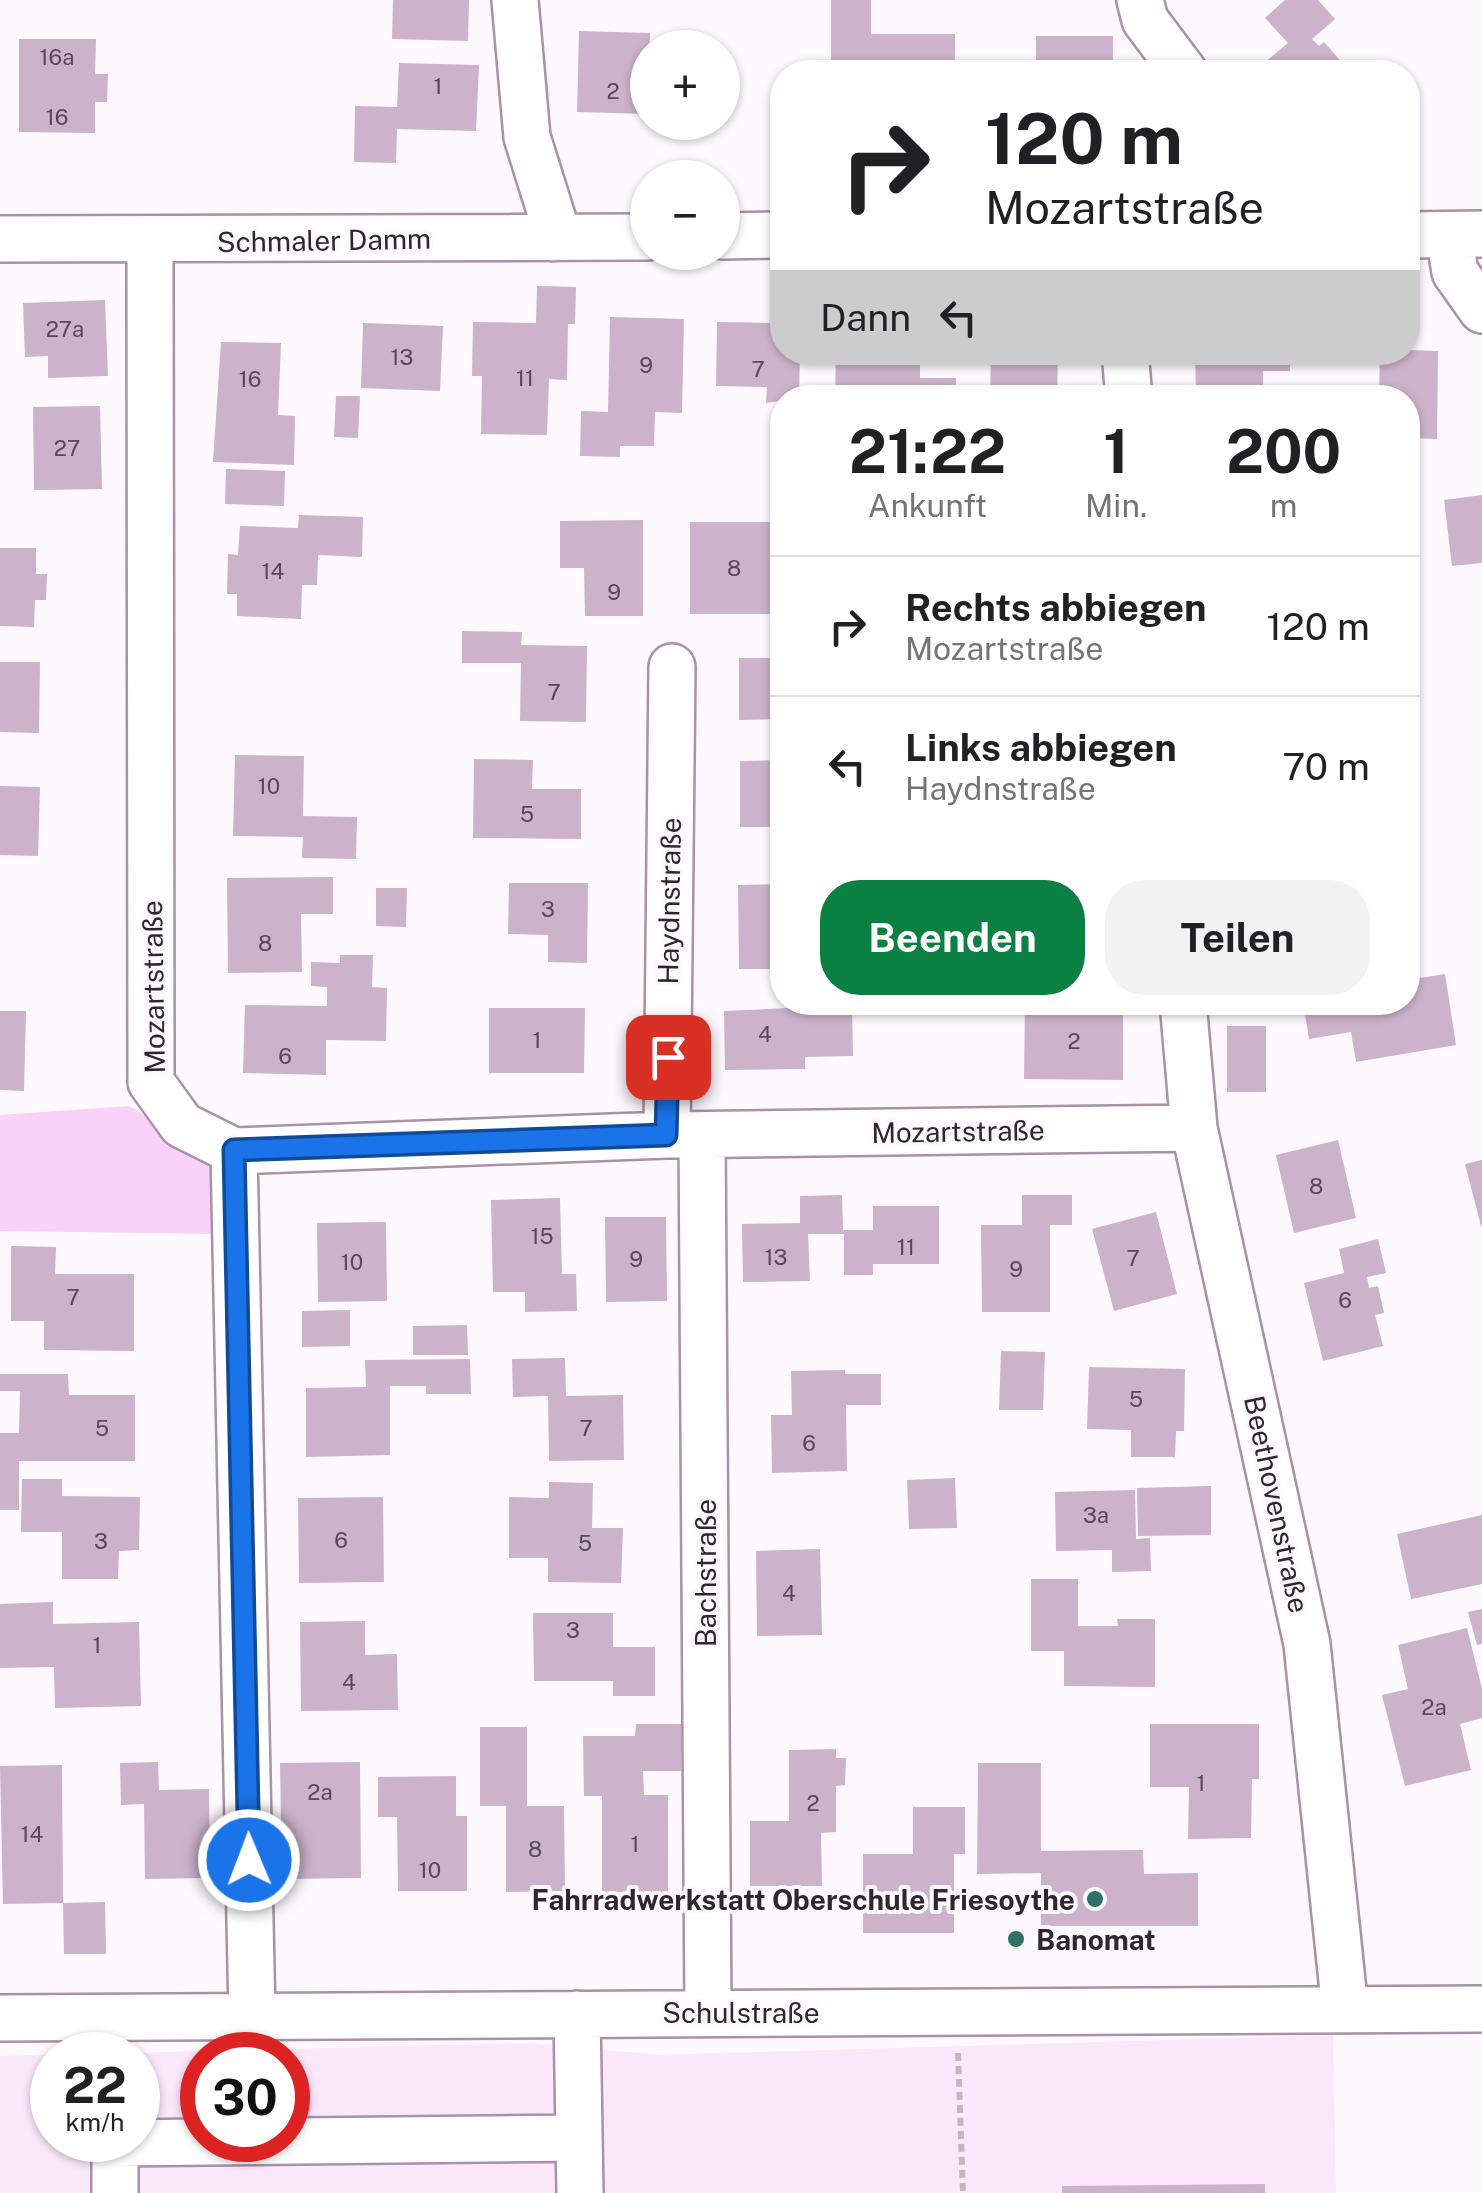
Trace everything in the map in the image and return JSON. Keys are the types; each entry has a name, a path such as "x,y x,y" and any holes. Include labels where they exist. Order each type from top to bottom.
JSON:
{"street":[{"path":"515,0 527,137 553,220 553,238"},
{"path":"1140,0 1145,20 1175,60"},
{"path":"740,236 770,235"},
{"path":"1446,235 1456,272 1482,310"},
{"name":"Schmaler Damm","path":"0,239 150,242 630,237"},
{"name":"Mozartstraße","path":"150,242 151,1082 182,1126 234,1150 684,1135 1194,1128"},
{"name":"Haydnstraße","path":"672,666 684,1135"},
{"name":"Beethovenstraße","path":"1183,1015 1194,1128 1307,1644 1345,2010"},
{"name":"Bachstraße","path":"684,1135 708,2012"},
{"path":"234,1150 252,2017"},
{"name":"Schulstraße","path":"143,2032 252,2017 1482,2009"},
{"path":"577,2014 580,2193"},
{"name":"Schulstraße","path":"0,2018 89,2032"},
{"path":"160,2141 579,2138"},
{"path":"115,2162 115,2193"}],"path":[{"path":"956,2011 963,2193"}],"shaded area":[{"path":"129,1106 181,1139 213,1172 221,1196 218,1234 0,1231 0,1115"},
{"path":"1333,2035 1336,2193 0,2193 0,2056 30,2055 30,2162 160,2162 160,2052 180,2052 180,2162 310,2162 310,2048 525,2043 660,2055"}],"building":[{"path":"393,0 469,0 468,41 392,39"},
{"path":"831,0 871,0 871,34 955,34 955,60 831,60"},
{"path":"1285,0 1318,0 1335,19 1312,39 1319,46 1324,42 1340,60 1268,60 1288,43 1265,18"},
{"path":"579,31 630,32 630,113 577,112"},
{"path":"1036,36 1113,36 1113,60 1036,60"},
{"path":"19,39 96,39 95,74 108,74 107,102 95,102 95,133 19,132"},
{"path":"399,63 479,65 476,131 397,129 396,163 354,162 355,106 397,107"},
{"path":"537,286 576,287 575,324 568,324 567,380 549,379 547,435 481,434 482,376 472,376 473,322 536,323"},
{"path":"105,300 108,376 48,378 48,356 25,357 23,303"},
{"path":"610,317 684,319 682,413 655,412 654,446 620,446 620,457 580,456 581,411 608,412"},
{"path":"717,322 770,323 770,365 800,365 799,385 770,385 770,402 766,403 767,387 716,386"},
{"path":"363,323 443,326 440,391 361,388"},
{"path":"221,342 281,343 278,415 295,416 294,465 213,462"},
{"path":"1420,350 1438,351 1437,439 1420,438 1420,385 1379,385 1380,365 1420,365"},
{"path":"836,365 920,365 920,378 956,378 956,385 835,385"},
{"path":"991,365 1058,365 1057,385 990,385"},
{"path":"1195,365 1290,365 1290,371 1263,371 1263,385 1196,385"},
{"path":"336,396 360,396 358,438 334,437"},
{"path":"100,406 102,489 34,490 33,407"},
{"path":"226,469 285,471 284,506 225,504"},
{"path":"1482,495 1482,563 1452,566 1444,500"},
{"path":"299,515 363,517 362,557 318,555 317,585 302,585 301,619 237,616 237,594 227,594 228,554 238,555 240,526 298,528"},
{"path":"643,520 643,616 585,616 584,568 560,568 560,521"},
{"path":"690,522 770,522 770,614 690,614"},
{"path":"0,548 36,548 36,574 47,574 46,600 35,600 34,627 0,626"},
{"path":"462,631 522,632 521,645 587,646 586,722 520,721 521,663 462,663"},
{"path":"739,658 770,658 770,719 739,720"},
{"path":"0,662 40,662 39,733 0,732"},
{"path":"235,755 304,756 303,816 357,817 356,859 302,858 303,837 233,836"},
{"path":"474,759 533,760 532,789 581,789 581,839 473,838"},
{"path":"770,760 770,827 740,827 740,761"},
{"path":"0,786 40,787 38,856 0,855"},
{"path":"333,877 333,914 301,914 302,972 228,973 227,878"},
{"path":"509,883 588,883 587,963 548,962 548,935 508,934"},
{"path":"770,884 770,969 739,969 738,885"},
{"path":"376,888 407,888 406,927 376,926"},
{"path":"340,955 373,955 372,987 387,988 386,1041 326,1040 326,1075 243,1073 245,1005 327,1006 327,987 311,986 311,962 340,963"},
{"path":"1445,974 1456,1045 1356,1062 1351,1032 1309,1039 1305,1015 1420,1015 1420,978"},
{"path":"489,1008 585,1008 584,1073 489,1073"},
{"path":"770,1009 770,1015 852,1015 853,1056 805,1057 805,1069 725,1070 724,1011"},
{"path":"0,1011 26,1011 24,1091 0,1090"},
{"path":"1025,1015 1123,1015 1123,1080 1024,1079"},
{"path":"1227,1026 1266,1026 1266,1092 1227,1092"},
{"path":"1338,1140 1356,1218 1294,1233 1276,1155"},
{"path":"1482,1160 1482,1226 1481,1226 1465,1164"},
{"path":"842,1195 843,1230 873,1230 873,1206 939,1206 939,1264 873,1264 873,1275 844,1275 844,1234 808,1234 810,1281 743,1282 742,1224 800,1223 800,1196"},
{"path":"1022,1195 1072,1195 1072,1225 1050,1225 1050,1312 982,1312 981,1225 1022,1225"},
{"path":"560,1198 562,1274 576,1274 577,1311 525,1312 525,1292 493,1292 491,1200"},
{"path":"1156,1212 1177,1294 1114,1311 1092,1229"},
{"path":"605,1217 666,1217 667,1301 606,1302"},
{"path":"386,1222 387,1301 318,1302 317,1223"},
{"path":"1378,1239 1386,1273 1367,1277 1369,1288 1378,1286 1384,1313 1375,1315 1383,1346 1323,1361 1304,1283 1344,1273 1339,1249"},
{"path":"11,1246 56,1247 55,1274 134,1274 134,1351 44,1350 44,1321 11,1321"},
{"path":"350,1310 350,1346 302,1347 302,1311"},
{"path":"467,1325 468,1355 413,1355 413,1326"},
{"path":"1001,1351 1045,1352 1043,1410 999,1410"},
{"path":"565,1358 566,1396 623,1395 624,1460 549,1461 548,1396 513,1397 512,1359"},
{"path":"470,1359 471,1394 426,1394 426,1386 390,1386 390,1455 306,1457 306,1388 366,1387 365,1360"},
{"path":"1089,1367 1185,1369 1184,1431 1176,1431 1175,1457 1131,1457 1131,1430 1087,1429"},
{"path":"845,1370 845,1374 881,1374 881,1405 846,1405 847,1471 772,1473 771,1415 792,1415 791,1371"},
{"path":"0,1374 68,1374 69,1395 135,1395 135,1461 19,1461 19,1510 0,1510 0,1433 19,1433 20,1391 0,1391"},
{"path":"955,1478 957,1528 909,1529 907,1480"},
{"path":"22,1479 62,1479 62,1496 140,1497 139,1550 119,1551 118,1579 62,1579 62,1532 21,1532"},
{"path":"549,1482 593,1483 592,1528 623,1528 621,1583 548,1582 548,1558 509,1558 509,1497 549,1498"},
{"path":"1211,1486 1211,1535 1138,1536 1137,1488"},
{"path":"1135,1490 1136,1539 1150,1538 1151,1571 1112,1572 1112,1550 1056,1551 1055,1492"},
{"path":"383,1497 384,1582 299,1583 298,1498"},
{"path":"1482,1515 1482,1584 1411,1599 1397,1534"},
{"path":"820,1549 822,1635 757,1636 756,1551"},
{"path":"1031,1579 1078,1579 1078,1626 1118,1626 1117,1619 1155,1619 1155,1687 1064,1686 1064,1651 1031,1651"},
{"path":"53,1602 53,1624 139,1622 141,1706 55,1708 54,1667 0,1668 0,1604"},
{"path":"1482,1609 1482,1644 1477,1645 1468,1612"},
{"path":"533,1613 613,1613 613,1647 655,1647 655,1696 613,1696 613,1681 534,1681"},
{"path":"365,1621 365,1655 397,1654 398,1710 301,1711 300,1622"},
{"path":"1467,1628 1482,1689 1482,1718 1460,1724 1471,1770 1405,1786 1382,1695 1408,1689 1398,1645"},
{"path":"636,1724 681,1724 681,1771 643,1771 644,1795 668,1795 668,1892 602,1892 602,1796 584,1796 583,1736 635,1736"},
{"path":"1150,1724 1259,1724 1259,1779 1252,1779 1251,1838 1188,1839 1189,1787 1150,1787"},
{"path":"480,1727 527,1727 527,1806 564,1806 565,1891 506,1892 506,1806 480,1806"},
{"path":"836,1749 836,1758 846,1758 845,1785 836,1786 836,1832 821,1833 822,1886 750,1886 750,1821 789,1821 789,1750"},
{"path":"158,1762 159,1790 209,1789 210,1878 145,1879 144,1804 121,1805 120,1763"},
{"path":"360,1762 361,1878 282,1879 280,1763"},
{"path":"978,1763 1041,1763 1041,1851 1143,1850 1144,1874 1198,1873 1198,1926 1041,1926 1041,1873 977,1874"},
{"path":"62,1765 63,1903 3,1904 0,1766"},
{"path":"456,1776 456,1816 467,1816 467,1891 398,1891 397,1817 378,1817 378,1777"},
{"path":"913,1807 965,1807 965,1854 954,1854 954,1933 863,1933 863,1854 913,1854"},
{"path":"105,1902 106,1954 64,1954 63,1903"},
{"path":"1265,2184 1265,2193 1062,2193 1062,2186"}],"place":[{"name":"Fahrradwerkstatt Oberschule Friesoythe","path":"1095,1899"},
{"name":"Banomat","path":"1016,1939"}],"route":[{"path":"249,1860 234,1150 666,1135 668,1057"}]}
